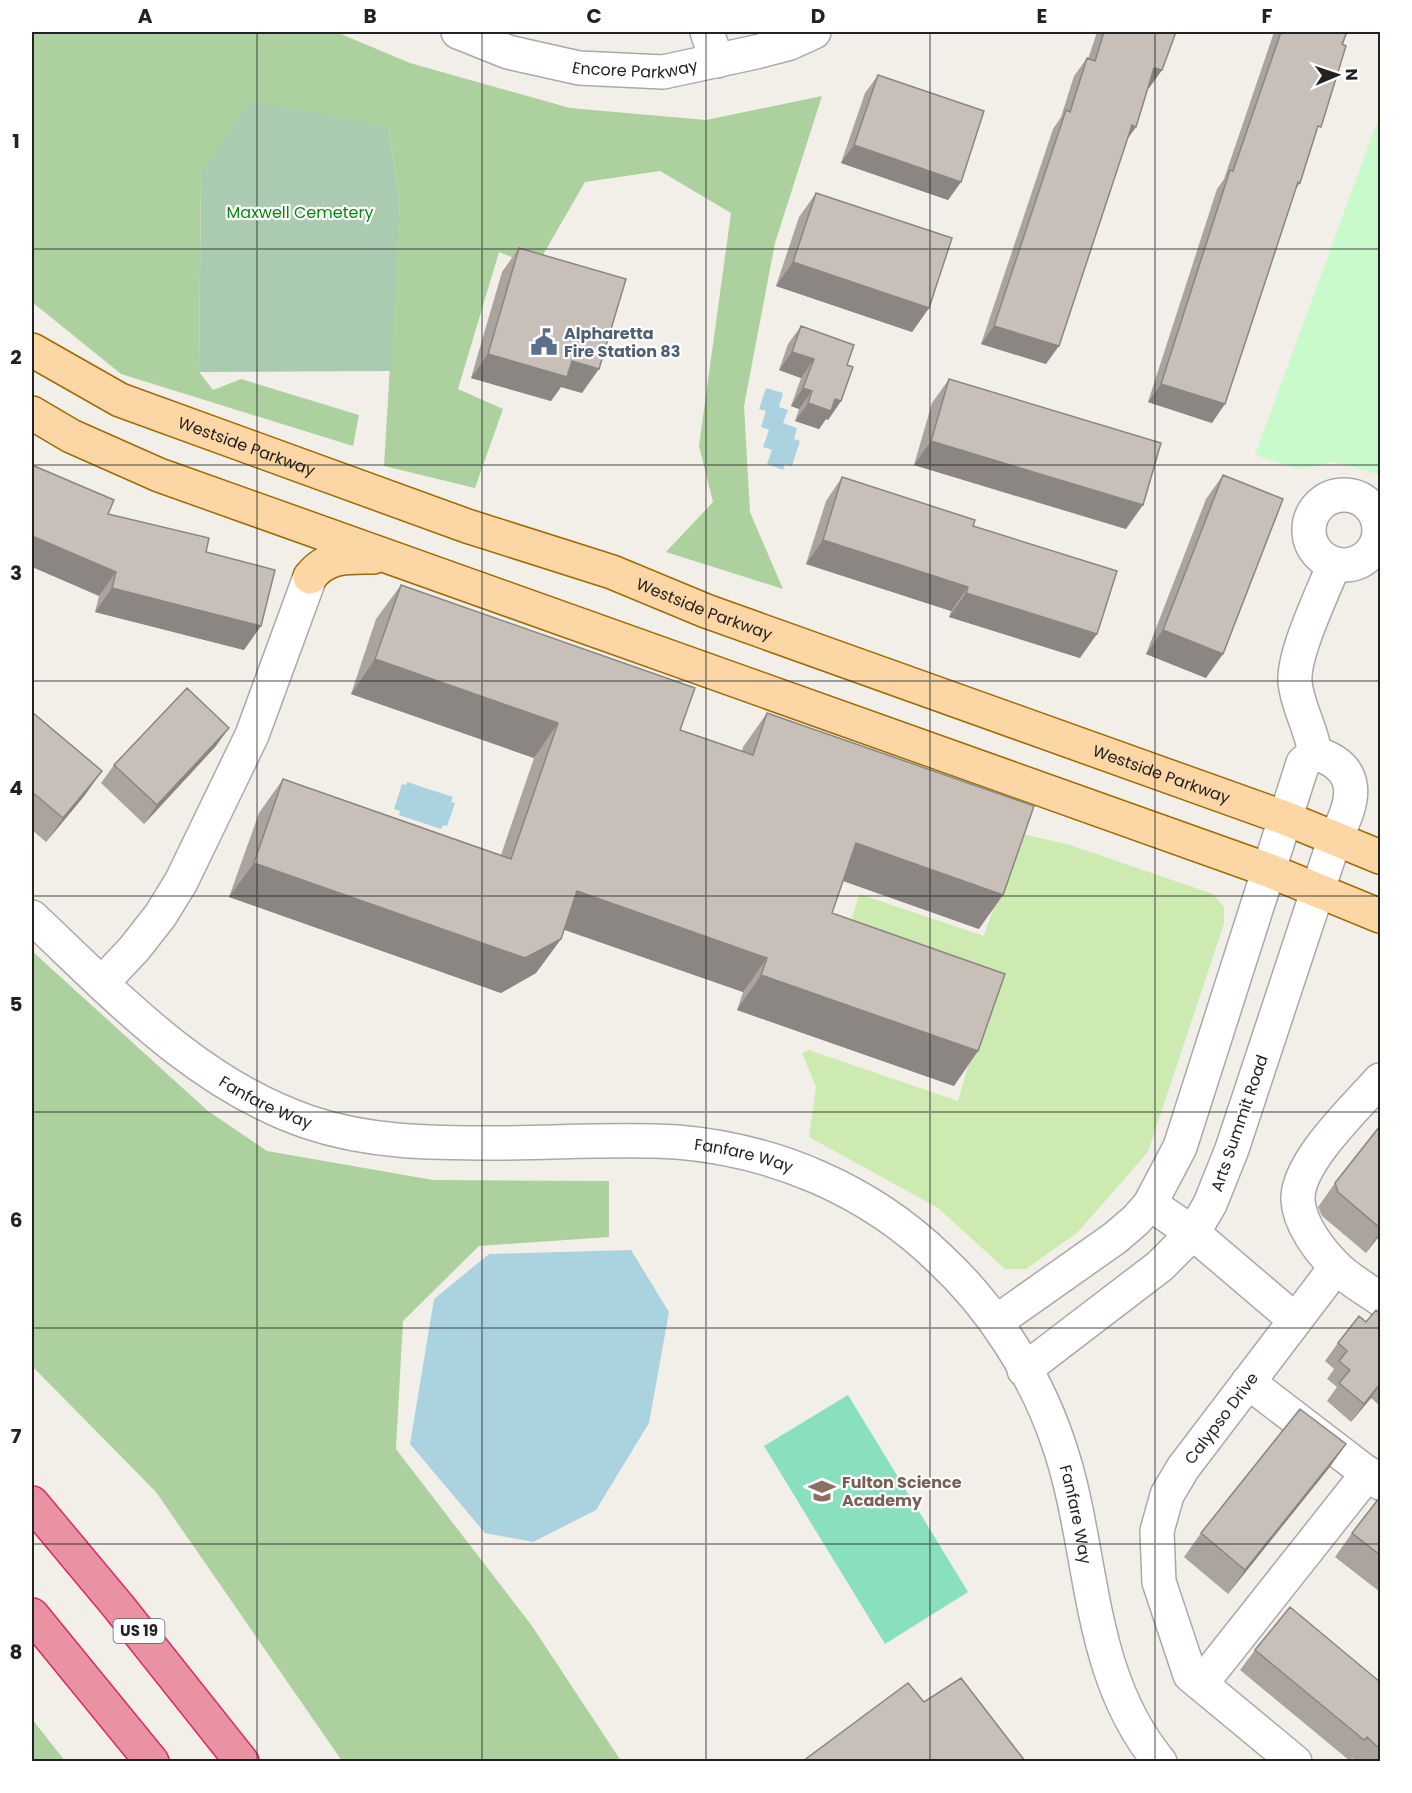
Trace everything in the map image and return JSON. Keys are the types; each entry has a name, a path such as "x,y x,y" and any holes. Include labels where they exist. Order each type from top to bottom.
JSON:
{"highway":[{"name":"US 19","path":"32,1503 242,1761"},
{"path":"32,1615 152,1761"}],"main road":[{"name":"Westside Parkway","path":"32,350 120,400 171,420 467,526 612,572 706,611 1285,818 1380,857"},
{"path":"32,413 71,436 139,466 1268,870 1380,916"},
{"path":"281,518 298,541 310,577"},
{"path":"310,577 319,566 331,559 374,557 403,561"}],"street":[{"name":"Encore Parkway","path":"458,32 508,52 579,68 663,72 712,46 752,42 790,43 814,32"},
{"path":"1345,494 1367,502 1375,512 1380,534 1370,555 1344,564 1317,554 1309,532 1315,510 1323,501 1345,494"},
{"path":"996,1322 1115,1239 1150,1204 1180,1147 1303,763 1315,753 1312,731 1298,699 1295,680 1305,640 1344,564"},
{"path":"102,983 135,949 160,916 181,882 252,735 310,577"},
{"name":"Arts Summit Road","path":"1024,1370 1160,1266 1193,1233 1222,1177 1335,838 1349,813 1352,792 1345,771 1333,759 1315,753"},
{"name":"Fanfare Way","path":"32,917 102,983 194,1063 229,1086 309,1122 350,1134 424,1143 677,1142 754,1155 789,1165 841,1188 909,1232 968,1287 996,1322 1044,1404 1059,1443 1105,1654 1123,1707 1160,1761"},
{"path":"1380,1080 1308,1167 1298,1199 1303,1223 1336,1267 1380,1299"},
{"path":"1150,1204 1193,1233 1295,1320"},
{"name":"Calypso Drive","path":"1295,1761 1190,1675 1159,1582 1157,1531 1167,1495 1183,1468 1336,1267"},
{"path":"1200,1684 1374,1478 1248,1382"}],"green space":[{"path":"32,32 336,32 410,63 570,108 706,120 822,96 775,243 744,406 750,512 783,589 666,552 713,502 699,446 731,213 660,171 585,182 536,267 499,252 458,389 503,409 475,488 384,466 400,200 388,126 201,174 199,372 213,390 241,379 359,415 353,446 121,374 32,302"},
{"name":"Maxwell Cemetery","path":"250,101 388,126 400,200 391,371 199,372 201,174"},
{"path":"1380,114 1380,475 1334,462 1299,469 1255,455"},
{"path":"1019,833 1070,845 1213,894 1224,907 1224,924 1148,1152 1078,1232 1026,1269 1005,1269 938,1208 809,1137 816,1087 802,1053 809,1050 958,1101 986,1003 842,954 859,894 984,936"},
{"path":"32,951 208,1111 267,1151 433,1180 609,1181 609,1237 479,1246 403,1321 396,1449 532,1626 621,1761 342,1761 156,1492 32,1366"},
{"path":"848,1395 968,1592 885,1644 764,1446"},
{"path":"32,1719 65,1761 32,1761"}],"water":[{"path":"766,388 783,393 779,407 788,410 783,423 797,428 794,439 800,441 792,466 785,464 783,470 767,464 772,450 763,447 769,430 761,427 766,411 759,409"},
{"path":"407,782 453,797 451,802 455,803 447,826 443,825 441,829 399,815 400,811 394,809 402,784 406,785"},
{"path":"631,1250 669,1312 649,1423 596,1510 533,1542 485,1533 410,1444 434,1299 489,1254"}],"building":[{"path":"1104,32 1176,32 1162,70 1154,68 1136,127 1132,125 1059,346 994,326 1066,110 1070,112 1087,58 1095,61"},
{"path":"1281,32 1347,32 1342,44 1346,46 1321,127 1318,126 1300,183 1298,182 1225,404 1161,384 1230,170 1233,171"},
{"path":"878,75 984,111 961,182 854,145"},
{"path":"816,193 952,238 929,308 793,262"},
{"path":"519,248 626,279 599,369 572,361 567,377 488,354"},
{"path":"801,326 854,345 847,365 853,367 841,401 835,399 831,411 808,403 812,391 803,388 814,359 792,352"},
{"path":"949,379 1161,443 1143,505 931,441"},
{"path":"32,465 114,500 108,514 209,538 206,552 275,570 261,626 112,588 116,572 32,536"},
{"path":"1223,475 1283,499 1223,654 1163,630"},
{"path":"842,477 975,520 973,526 1117,571 1097,634 966,593 968,587 823,540"},
{"path":"401,585 695,688 680,730 753,755 767,713 1034,806 1003,895 856,843 832,913 1005,974 978,1051 761,975 767,958 577,891 561,939 525,958 254,863 283,779 511,859 558,723 375,659"},
{"path":"187,688 229,728 157,805 114,765"},
{"path":"32,712 102,771 63,818 32,792"},
{"path":"1380,1126 1380,1228 1338,1192 1335,1183"},
{"path":"1376,1310 1380,1314 1380,1384 1364,1404 1339,1383 1350,1370 1339,1361 1347,1351 1338,1343 1359,1316 1366,1322"},
{"path":"1300,1409 1346,1444 1245,1570 1201,1533"},
{"path":"1380,1497 1380,1555 1352,1533"},
{"path":"1290,1607 1380,1682 1380,1749 1367,1737 1364,1740 1255,1650"},
{"path":"961,1678 1025,1761 803,1761 908,1683 924,1702"}],"place":[{"name":"Alpharetta Fire Station 83","path":"544,342"},
{"name":"Fulton Science Academy","path":"822,1491"}]}
